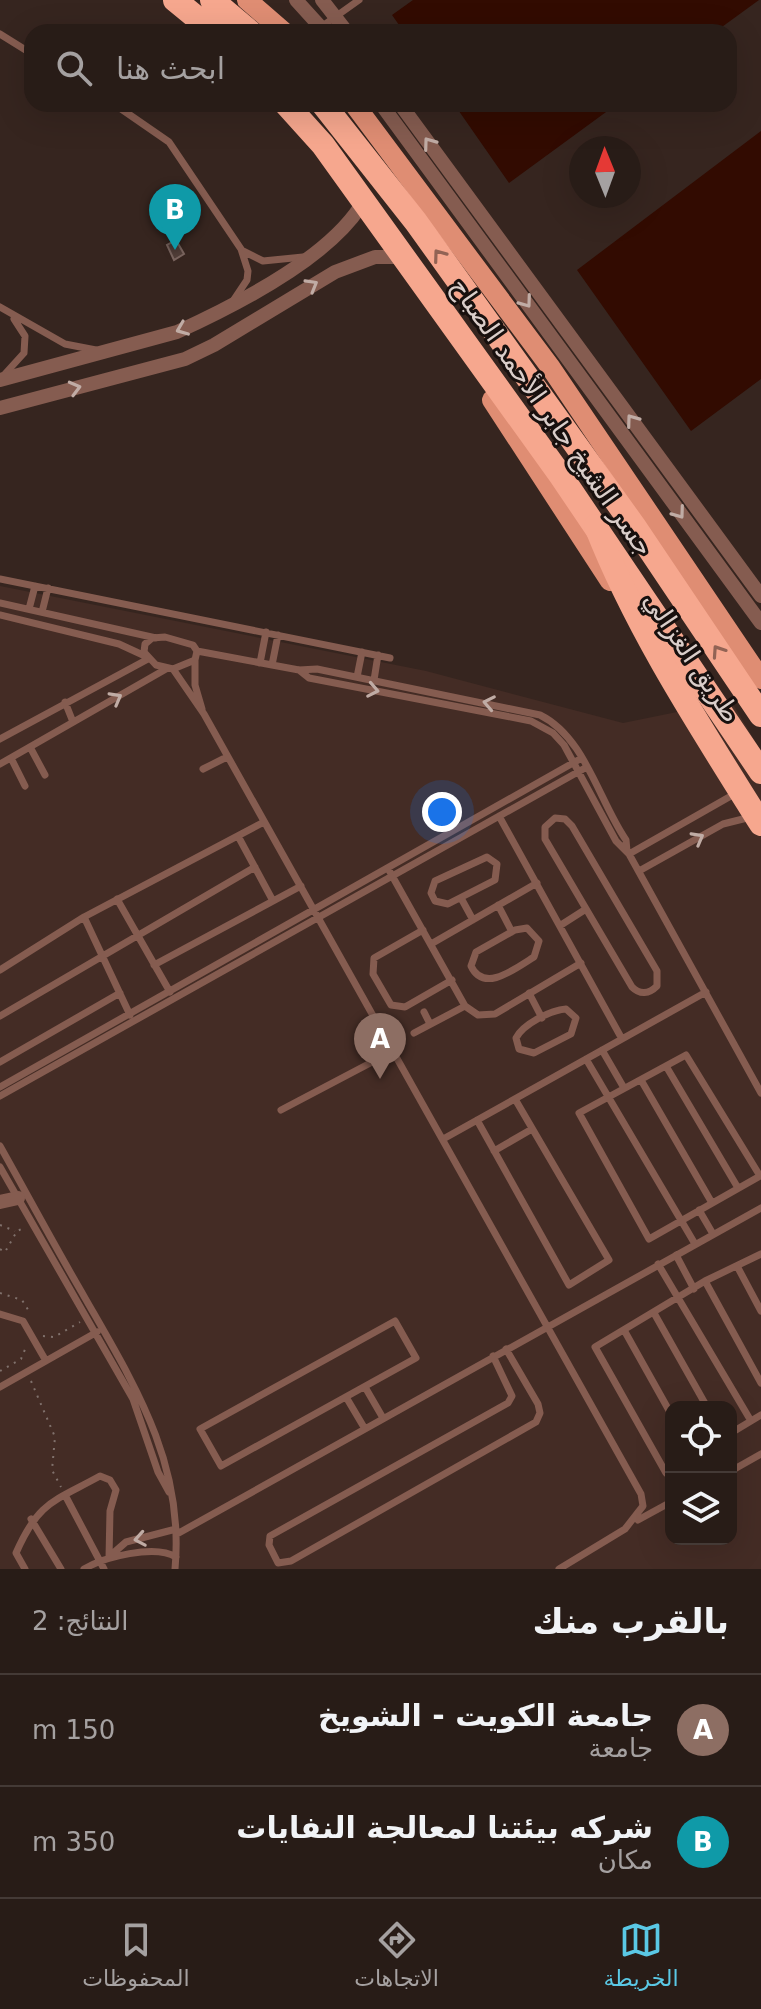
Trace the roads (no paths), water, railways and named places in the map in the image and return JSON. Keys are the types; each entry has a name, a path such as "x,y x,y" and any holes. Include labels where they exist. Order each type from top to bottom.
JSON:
{"highway":[{"path":"175,0 204,24"},
{"path":"212,0 240,24"},
{"name":"جسر الشيخ جابر الأحمد الصباح","path":"293,112 323,145 378,219 596,526 754,779"},
{"name":"جسر الشيخ جابر الأحمد الصباح","path":"329,112 409,212 625,513 761,715"},
{"path":"596,526 613,571 702,729 761,821"}],"main road":[{"path":"158,0 189,24"},
{"path":"247,0 275,24"},
{"name":"طريق الغزالي","path":"281,112 360,207 395,257 754,779 761,808"},
{"name":"طريق الغزالي","path":"360,112 551,368 761,679"}],"street":[{"path":"296,0 318,24"},
{"path":"322,0 341,24"},
{"path":"387,112 761,623"},
{"path":"406,112 761,596"},
{"path":"0,379 177,332 228,308 337,235 360,207"},
{"path":"0,408 151,368 214,345 354,263 375,257 395,257"},
{"path":"144,341 151,368"},
{"path":"0,1202 18,1198"}],"lane":[{"path":"329,24 359,0"},
{"path":"0,34 24,49"},
{"path":"126,112 169,142 241,249 248,271 247,280 228,308"},
{"path":"241,249 263,261 309,256"},
{"path":"0,307 65,344 106,351"},
{"path":"0,379 24,353 25,336 10,314"},
{"path":"0,579 390,658"},
{"path":"29,609 35,586"},
{"path":"42,612 48,588"},
{"path":"0,603 156,638 182,640 196,655 195,685 204,714"},
{"path":"0,615 119,644 147,657 169,669 204,714 445,1138 641,1494 643,1506 634,1522"},
{"path":"260,663 266,632"},
{"path":"272,665 278,635"},
{"path":"147,657 145,644 156,638"},
{"path":"357,677 362,652"},
{"path":"0,764 196,655 299,670 312,668 540,715 562,731 616,841 628,852 639,871 761,1093"},
{"path":"374,680 378,655"},
{"path":"0,739 147,657"},
{"path":"299,670 309,678 539,724 559,738 577,761"},
{"path":"65,702 73,722"},
{"path":"30,747 45,775"},
{"path":"203,769 227,757"},
{"path":"11,758 25,786"},
{"path":"391,873 577,761"},
{"path":"0,1096 317,914 582,770"},
{"path":"628,852 754,779"},
{"path":"499,816 622,1039"},
{"path":"639,871 723,824 746,817 761,821"},
{"path":"555,818 565,819 572,826 657,971 658,981 653,989 640,992 632,987 586,909 545,839 545,827 555,818"},
{"path":"0,970 84,917 264,822"},
{"path":"238,836 273,901"},
{"path":"479,858 495,861 499,872 495,880 461,898 448,904 439,903 433,897 433,885 479,858"},
{"path":"0,1016 255,867"},
{"path":"391,873 465,1006 478,1015 495,1014 581,963"},
{"path":"431,944 537,883"},
{"path":"154,965 301,886"},
{"path":"461,898 473,920"},
{"path":"117,899 170,992"},
{"path":"498,905 512,932"},
{"path":"561,925 586,909"},
{"path":"0,1087 317,914"},
{"path":"84,917 130,1015"},
{"path":"523,928 535,933 540,945 537,954 495,978 480,978 471,966 476,952 512,932 523,928"},
{"path":"423,930 374,958 373,974 385,995 391,1005 402,1008 452,980"},
{"path":"445,1138 706,992"},
{"path":"0,1062 120,993"},
{"path":"529,993 542,1018"},
{"path":"414,1033 465,1006"},
{"path":"566,1009 574,1014 576,1027 571,1034 534,1053 522,1052 516,1042 517,1034 542,1018 566,1009"},
{"path":"424,1012 430,1024"},
{"path":"281,1110 395,1050"},
{"path":"602,1050 624,1088"},
{"path":"686,1055 760,1176 649,1239 579,1113 624,1088 686,1055"},
{"path":"586,1059 695,1244"},
{"path":"666,1066 738,1188"},
{"path":"641,1080 712,1203"},
{"path":"477,1120 569,1285 609,1260 515,1099"},
{"path":"494,1151 532,1129"},
{"path":"0,1146 99,1331 150,1417 168,1467 169,1492 177,1532 175,1569"},
{"path":"0,1167 86,1318 99,1331"},
{"path":"109,1558 126,1542 177,1532 761,1208"},
{"path":"699,1210 713,1234"},
{"path":"665,1471 595,1347 705,1281 761,1254"},
{"path":"676,1255 694,1289"},
{"path":"658,1264 751,1421"},
{"path":"737,1266 761,1311"},
{"path":"705,1281 761,1383"},
{"path":"654,1313 704,1401"},
{"path":"0,1314 23,1321 46,1361"},
{"path":"395,1321 416,1358 346,1397 221,1466 200,1429 395,1321"},
{"path":"624,1330 665,1403"},
{"path":"0,1387 99,1331"},
{"path":"493,1356 510,1388 512,1396 508,1403 270,1536 269,1545 278,1563 291,1561 536,1422 540,1413 538,1404 506,1349"},
{"path":"365,1387 383,1418"},
{"path":"346,1397 365,1429"},
{"path":"737,1429 761,1415"},
{"path":"737,1468 761,1454"},
{"path":"25,1569 16,1553 31,1519 100,1476 110,1480 116,1490 110,1511 109,1558"},
{"path":"65,1495 104,1569"},
{"path":"559,1569 665,1505"},
{"path":"31,1519 61,1569"},
{"path":"84,1569 99,1560 155,1551 176,1557"}],"place":[{"name":"شركه بيئتنا لمعالجة النفايات","path":"175,250"},
{"name":"جامعة الكويت - الشويخ","path":"380,1079"}]}
